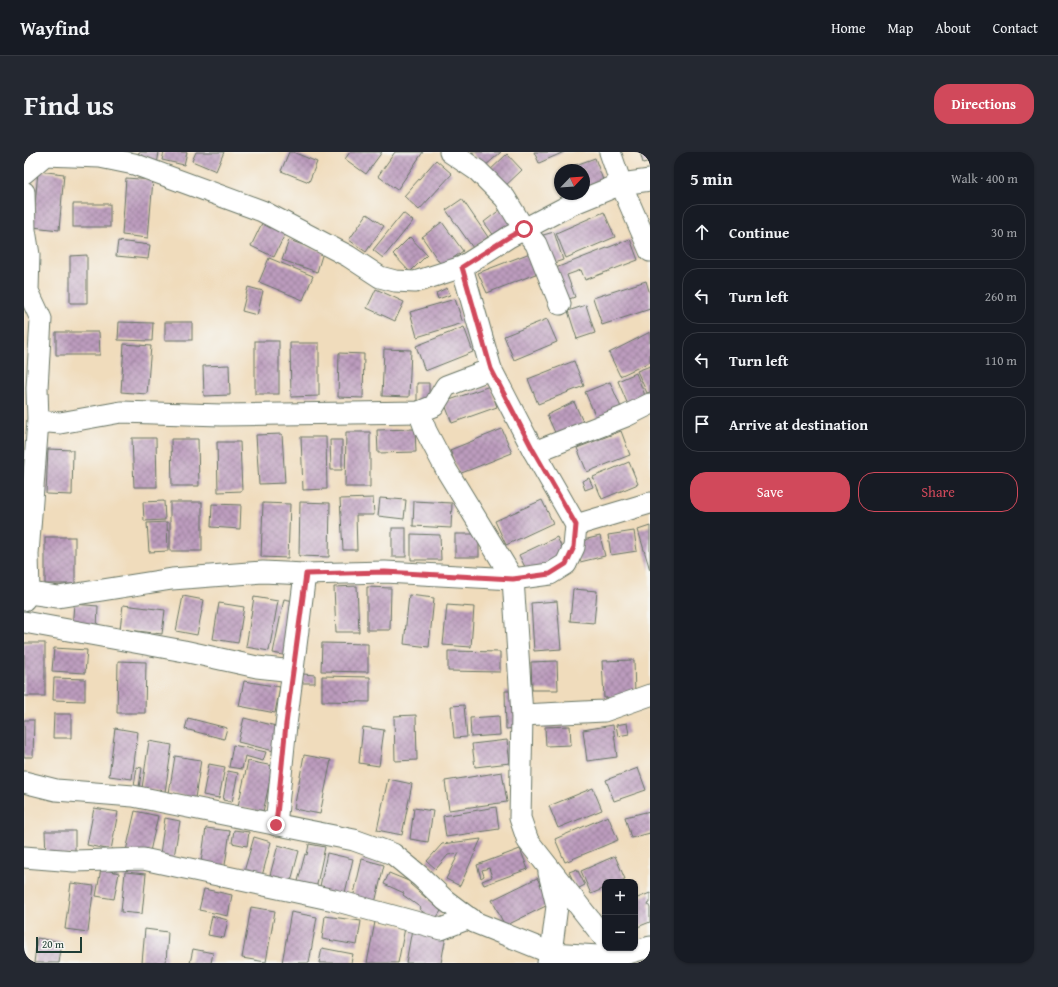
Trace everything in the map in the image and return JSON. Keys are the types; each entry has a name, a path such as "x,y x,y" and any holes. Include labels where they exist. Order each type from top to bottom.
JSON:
{"street":[{"path":"450,152 478,171 505,198 524,229 536,244 560,304"},
{"path":"610,152 621,184 650,251"},
{"path":"24,173 45,155 100,154 134,164 262,211 348,256 380,277 395,281 415,282 462,267 509,237 572,204 621,184 650,180"},
{"path":"24,192 25,230 29,255 28,291 41,319 37,388 38,420 26,596 58,597 172,579 262,572 306,574 385,572 513,579 550,574 566,564 574,547 576,525 533,450 491,369 462,267"},
{"path":"38,420 60,423 121,412 221,415 419,412 434,406 446,386 491,369"},
{"path":"533,450 537,451 626,416 650,404"},
{"path":"419,412 426,431 446,471 513,579 522,716 520,818 528,841 602,937"},
{"path":"576,525 650,503"},
{"path":"276,825 293,671 306,574"},
{"path":"24,622 184,651 257,667 293,671"},
{"path":"522,716 604,712 650,695"},
{"path":"24,782 56,790 133,796 354,840 393,854 421,877 445,900 474,922 549,958 602,949"},
{"path":"24,857 74,861 143,859 334,900 441,929 470,918"},
{"path":"548,866 557,906 549,958"},
{"path":"638,947 650,947"}],"building":[{"path":"139,152 159,152 157,165 137,161"},
{"path":"164,152 187,152 184,165 162,160"},
{"path":"196,152 224,152 216,171 192,161"},
{"path":"289,152 293,152 317,162 309,182 281,171"},
{"path":"350,152 382,152 366,174 345,159"},
{"path":"395,152 423,152 397,190 378,176"},
{"path":"471,152 501,152 484,167"},
{"path":"534,152 564,152 539,163"},
{"path":"640,152 650,152 650,161 643,163"},
{"path":"507,154 522,170 502,189 487,173"},
{"path":"595,158 603,180 590,185 590,164 578,164"},
{"path":"436,160 452,174 419,210 404,196"},
{"path":"38,171 64,174 59,230 33,227"},
{"path":"126,178 153,180 148,238 122,235"},
{"path":"462,199 488,237 473,248 446,210"},
{"path":"73,204 110,204 110,227 73,227"},
{"path":"501,209 514,226 497,240 484,222"},
{"path":"604,212 615,237 566,258 556,233"},
{"path":"403,213 413,221 383,258 373,250"},
{"path":"367,214 384,226 366,252 349,240"},
{"path":"263,221 286,232 274,257 251,246"},
{"path":"442,222 463,251 442,266 422,237"},
{"path":"554,232 563,260 545,266 536,237"},
{"path":"410,237 427,255 410,272 393,254"},
{"path":"630,239 638,260 585,280 581,270 567,275 575,297 560,302 548,271"},
{"path":"289,240 323,252 317,272 282,260"},
{"path":"118,241 150,245 148,259 116,256"},
{"path":"530,253 538,273 487,293 478,273"},
{"path":"87,255 87,303 70,303 70,256"},
{"path":"269,258 313,276 303,300 259,282"},
{"path":"646,281 650,294 650,309 602,325 593,298"},
{"path":"248,287 263,291 257,315 242,311"},
{"path":"447,288 450,295 438,299 436,293"},
{"path":"376,289 404,302 395,321 367,308"},
{"path":"455,299 463,323 417,337 410,312"},
{"path":"586,305 595,333 577,339 568,311"},
{"path":"547,319 557,342 514,360 504,336"},
{"path":"119,322 153,323 152,341 118,340"},
{"path":"165,322 192,322 192,340 165,340"},
{"path":"464,327 473,352 425,371 416,346"},
{"path":"56,332 99,332 100,355 56,355"},
{"path":"650,332 650,362 620,376 609,353"},
{"path":"255,341 279,341 279,394 255,394"},
{"path":"290,343 319,343 319,396 291,397"},
{"path":"124,344 151,346 147,394 121,392"},
{"path":"384,349 411,350 409,397 382,396"},
{"path":"339,353 364,354 363,398 338,397"},
{"path":"574,361 584,386 538,404 528,379"},
{"path":"229,365 230,395 204,396 203,366"},
{"path":"650,366 650,392 647,393 637,371"},
{"path":"636,373 646,398 628,405 618,381"},
{"path":"610,382 623,412 598,422 585,392"},
{"path":"417,383 429,383 429,403 417,404"},
{"path":"490,386 497,407 452,423 444,402"},
{"path":"574,402 584,424 557,437 547,415"},
{"path":"415,429 416,452 378,453 377,430"},
{"path":"502,429 512,453 459,474 450,450"},
{"path":"621,431 630,455 587,472 577,448"},
{"path":"346,432 370,432 370,487 345,487"},
{"path":"282,434 285,483 259,484 256,435"},
{"path":"301,437 326,437 327,489 303,490"},
{"path":"132,438 156,438 157,487 134,487"},
{"path":"171,439 198,439 199,486 172,486"},
{"path":"330,440 342,440 342,470 331,470"},
{"path":"217,442 240,442 242,491 218,492"},
{"path":"48,449 73,450 72,495 46,494"},
{"path":"629,462 638,484 602,499 593,477"},
{"path":"589,478 593,487 585,490 582,481"},
{"path":"373,498 374,515 356,515 357,550 343,550 340,499"},
{"path":"380,498 406,500 404,519 378,516"},
{"path":"542,500 553,523 506,545 495,521"},
{"path":"164,501 165,520 144,521 143,502"},
{"path":"414,501 452,503 451,528 413,526"},
{"path":"170,502 202,502 202,551 170,551"},
{"path":"300,502 330,503 329,557 299,556"},
{"path":"263,503 290,504 288,558 261,557"},
{"path":"212,504 241,505 240,529 211,527"},
{"path":"167,522 168,551 149,552 147,523"},
{"path":"650,526 650,570 638,530"},
{"path":"392,528 406,528 406,557 392,557"},
{"path":"634,531 637,551 611,555 608,535"},
{"path":"411,534 440,535 441,560 411,560"},
{"path":"455,534 479,534 479,557 455,557"},
{"path":"600,536 605,556 580,562 575,542"},
{"path":"45,537 75,537 75,584 45,584"},
{"path":"557,537 565,555 528,573 519,555"},
{"path":"357,586 359,632 336,632 334,587"},
{"path":"367,587 391,588 390,630 367,630"},
{"path":"573,589 597,591 594,623 570,621"},
{"path":"409,595 434,598 429,647 404,644"},
{"path":"183,596 204,600 197,635 176,631"},
{"path":"254,597 278,601 269,651 246,647"},
{"path":"284,599 299,602 288,656 273,653"},
{"path":"557,601 561,649 534,651 531,603"},
{"path":"219,603 244,607 238,643 213,639"},
{"path":"74,604 98,606 97,630 72,628"},
{"path":"123,605 165,610 162,634 120,629"},
{"path":"447,605 474,607 471,647 443,645"},
{"path":"24,643 45,643 45,696 24,696"},
{"path":"322,643 368,644 368,672 321,671"},
{"path":"54,648 87,650 85,673 52,671"},
{"path":"448,651 500,652 500,672 448,671"},
{"path":"634,660 635,696 604,698 602,661"},
{"path":"118,661 146,662 145,713 117,713"},
{"path":"557,661 558,690 532,690 531,662"},
{"path":"303,674 315,675 315,683 302,683"},
{"path":"322,676 370,677 370,702 322,701"},
{"path":"54,678 85,679 85,701 53,700"},
{"path":"244,681 280,687 275,713 239,706"},
{"path":"505,691 516,691 517,728 506,729"},
{"path":"464,705 467,737 454,738 451,706"},
{"path":"54,714 71,714 71,738 53,738"},
{"path":"416,715 417,760 395,761 394,716"},
{"path":"499,716 500,735 471,737 470,718"},
{"path":"188,718 227,728 224,739 185,729"},
{"path":"244,718 280,727 274,751 238,742"},
{"path":"24,720 34,720 33,757 24,757"},
{"path":"627,723 629,734 618,736 616,725"},
{"path":"613,725 617,757 587,761 583,730"},
{"path":"570,726 571,745 546,746 545,727"},
{"path":"363,727 384,730 379,766 359,763"},
{"path":"115,728 138,732 132,779 109,776"},
{"path":"507,740 510,763 475,767 472,744"},
{"path":"149,741 172,745 165,792 142,788"},
{"path":"233,745 266,752 263,761 245,756 242,769 229,767"},
{"path":"304,755 331,760 320,814 294,809"},
{"path":"175,756 201,760 195,798 169,793"},
{"path":"248,761 273,766 263,812 238,806"},
{"path":"209,764 225,767 219,798 203,795"},
{"path":"137,767 142,768 139,787 134,786"},
{"path":"638,768 646,790 614,801 606,780"},
{"path":"228,771 238,773 232,802 223,800"},
{"path":"502,772 507,802 449,810 445,781"},
{"path":"388,779 412,784 402,835 377,830"},
{"path":"593,788 602,810 558,828 549,806"},
{"path":"496,807 499,829 446,837 443,816"},
{"path":"94,808 118,812 111,850 87,845"},
{"path":"414,808 433,811 428,842 410,839"},
{"path":"135,811 158,816 149,856 126,851"},
{"path":"650,811 650,833 631,838 625,817"},
{"path":"608,816 618,840 565,862 555,839"},
{"path":"165,818 180,821 173,863 159,861"},
{"path":"206,828 230,831 224,872 200,869"},
{"path":"234,830 249,832 247,846 232,843"},
{"path":"45,831 75,831 75,855 46,855"},
{"path":"254,837 271,842 261,880 243,875"},
{"path":"481,839 460,886 446,879 459,853 448,855 436,869 427,861 442,844"},
{"path":"309,844 325,847 316,889 297,885"},
{"path":"278,845 299,851 290,885 269,879"},
{"path":"520,849 528,869 484,885 482,881 492,877 489,868 482,870 484,876 481,878 477,865"},
{"path":"327,853 353,859 344,897 319,891"},
{"path":"615,856 625,879 602,879 602,889 591,894 581,871"},
{"path":"362,859 384,865 375,903 353,898"},
{"path":"101,869 119,873 114,899 96,896"},
{"path":"577,869 585,885 577,889 569,872"},
{"path":"125,872 146,874 142,914 121,912"},
{"path":"389,873 411,882 410,884 441,911 435,920 420,910 421,908 403,895 404,893 384,884"},
{"path":"537,878 550,904 505,926 492,900"},
{"path":"71,883 94,886 88,932 65,929"},
{"path":"204,889 232,895 228,916 199,910"},
{"path":"650,893 650,903 648,904 650,908 650,922 638,927 638,915 638,898"},
{"path":"251,907 275,911 266,962 242,958"},
{"path":"291,912 317,917 309,963 282,963"},
{"path":"212,916 228,920 224,938 208,935"},
{"path":"325,916 361,921 357,945 322,939"},
{"path":"375,922 405,928 398,963 367,963"},
{"path":"145,929 168,932 166,963 142,963"},
{"path":"412,929 446,936 441,963 406,963"},
{"path":"37,938 62,942 59,963 34,963"},
{"path":"322,948 353,954 351,963 319,963"},
{"path":"193,949 213,953 211,963 190,963"}],"route":[{"path":"276,825 286,724 306,574 385,572 513,579 550,574 566,564 574,547 576,525 533,450 491,369 462,267 524,229"}]}
